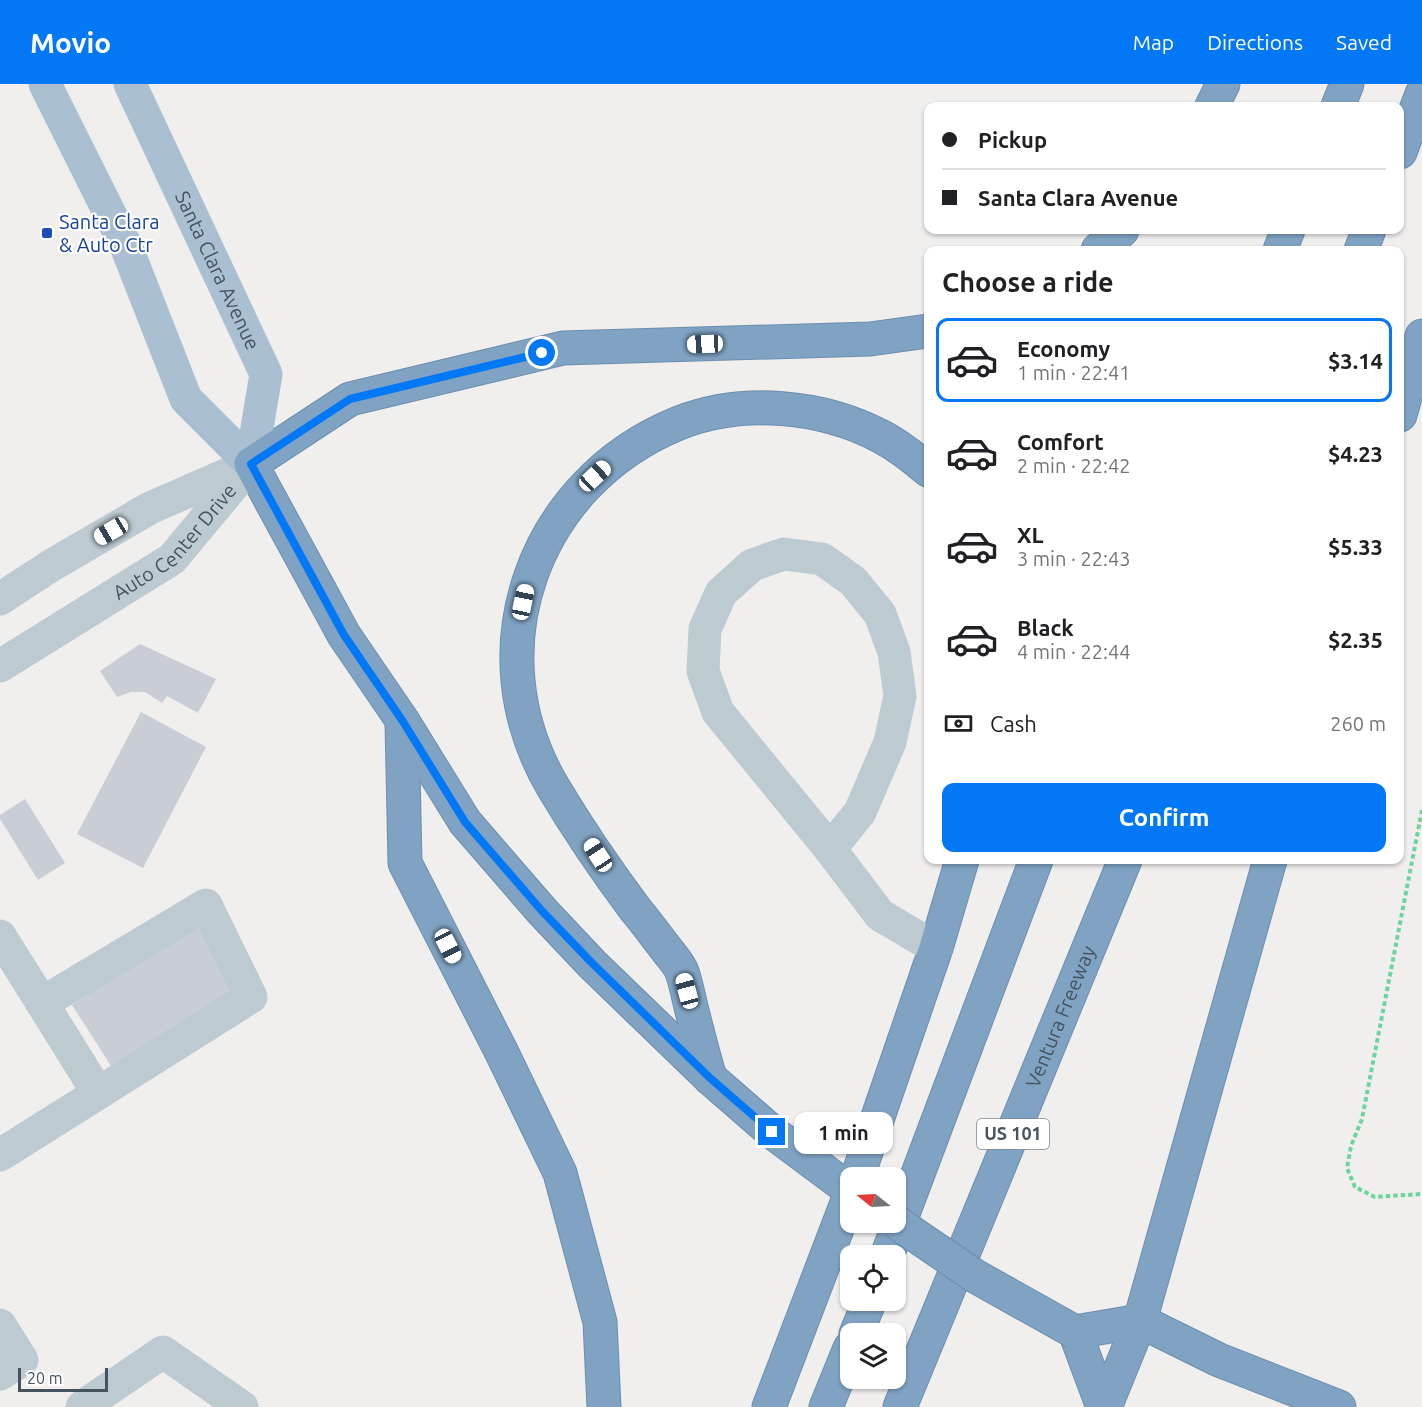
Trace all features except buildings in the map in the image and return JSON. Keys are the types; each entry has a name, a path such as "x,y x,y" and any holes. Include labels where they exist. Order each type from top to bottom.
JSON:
{"highway":[{"path":"1214,102 1223,84"},
{"path":"1340,102 1347,84"},
{"path":"1404,141 1422,94"},
{"path":"1103,246 1117,234"},
{"path":"840,1185 772,1132 710,1078 542,911 465,822 402,720 344,635 251,464 350,399 563,348 870,339 924,332"},
{"path":"1404,401 1422,336"},
{"path":"710,1078 681,969 621,890 553,787 529,734 521,705 517,646 526,588 549,534 565,509 584,486 629,448 682,422 710,414 768,408 797,410 826,416 881,437 924,467"},
{"path":"402,720 405,863 560,1173 600,1322 604,1407"},
{"path":"861,1167 936,948 961,864"},
{"path":"891,1245 1034,864"},
{"name":"Ventura Freeway","path":"900,1407 1123,864"},
{"path":"1104,1407 1140,1322 1269,864"},
{"path":"769,1407 840,1219"},
{"path":"906,1229 975,1276 1075,1332 1140,1322 1220,1360 1339,1407"},
{"path":"1075,1332 1104,1407"},
{"path":"826,1407 840,1373"}],"main road":[{"path":"45,84 126,246 186,399 251,464"},
{"name":"Santa Clara Avenue","path":"130,84 266,374 251,464"}],"street":[{"name":"Auto Center Drive","path":"0,599 52,565 150,508 251,464"},
{"name":"Auto Center Drive","path":"0,666 172,559 251,464"},
{"path":"830,849 860,812 890,742 900,696 894,652 880,614 853,581 822,559 784,554 752,565 721,593 705,629 703,671 718,712 830,849 880,915 936,948"},
{"path":"0,1155 250,997 206,904 42,1003"},
{"path":"0,936 98,1093"},
{"path":"0,1325 22,1360 0,1374"},
{"path":"82,1407 163,1352 242,1407"}],"path":[{"path":"1422,810 1362,1119 1351,1146 1347,1168 1355,1187 1375,1197 1422,1194"}],"place":[{"name":"Santa Clara & Auto Ctr","path":"47,233"}],"route":[{"path":"542,353 350,399 251,464 344,635 402,720 465,822 542,911 592,963 710,1078 772,1132"}]}
